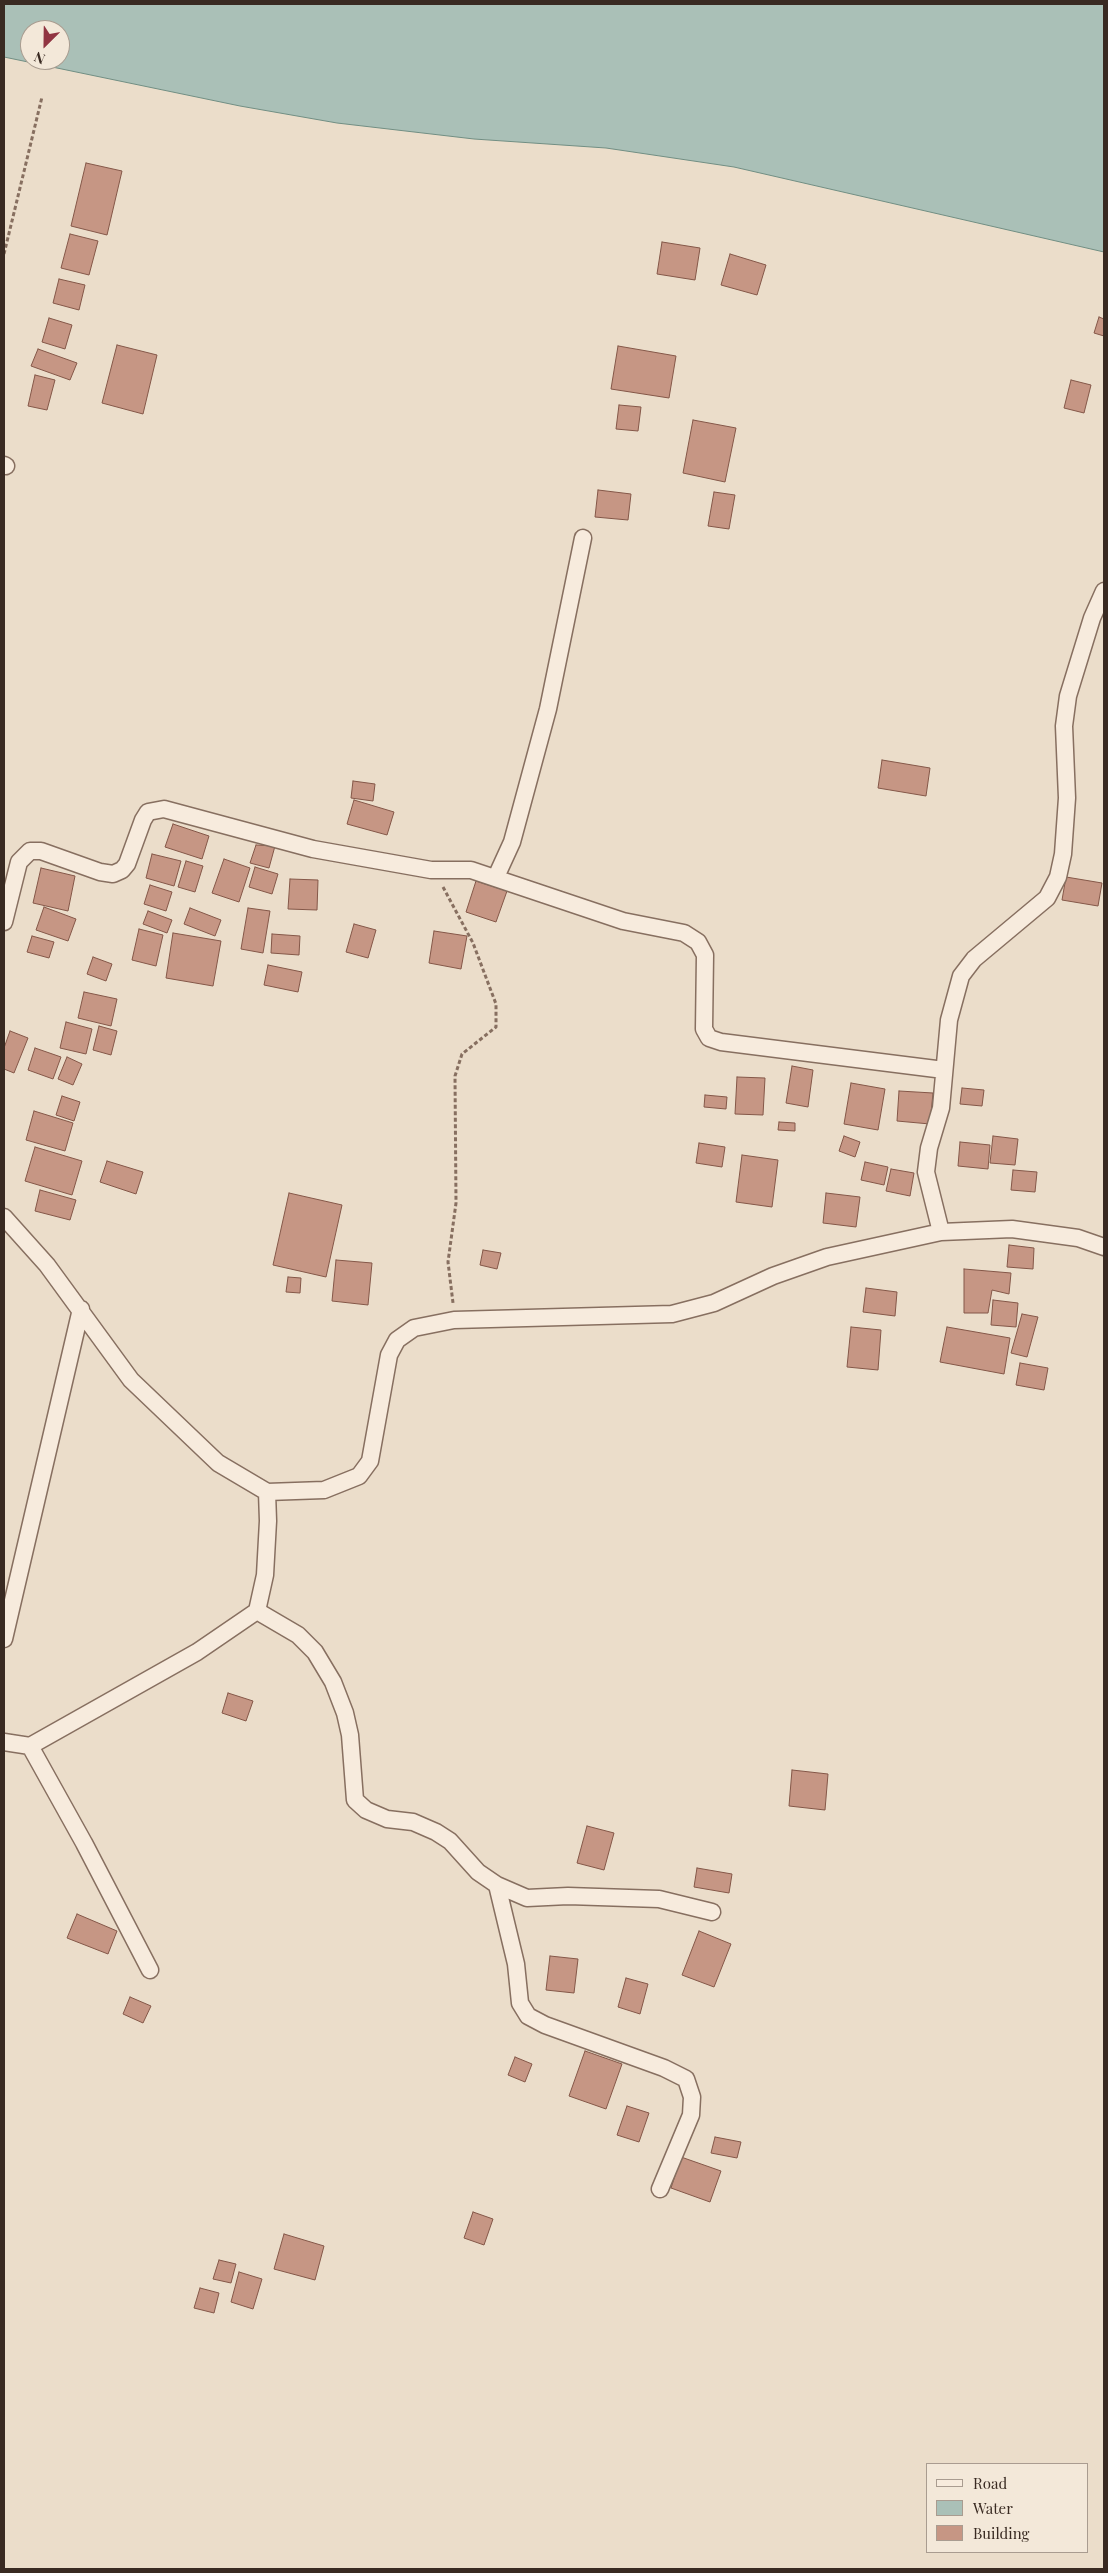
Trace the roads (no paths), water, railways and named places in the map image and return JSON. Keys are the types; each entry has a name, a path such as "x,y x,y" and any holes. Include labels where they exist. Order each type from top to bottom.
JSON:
{"street":[{"path":"496,877 512,842 548,709 582,538"},
{"path":"942,1232 926,1172 929,1148 941,1108 949,1020 961,976 974,959 1047,898 1058,877 1063,854 1067,798 1064,726 1068,696 1092,618 1104,591"},
{"path":"4,922 19,862 30,851 41,851 100,872 113,874 122,870 127,864 142,820 148,812 156,810 216,822 313,849 431,870 471,870 496,877 558,901 623,921 684,933 698,942 705,955 704,1029 709,1038 720,1042 944,1070"},
{"path":"4,1217 47,1265 81,1309 131,1380 218,1463 266,1492 324,1490 359,1476 370,1461 389,1355 397,1340 414,1328 454,1320 672,1314 714,1303 773,1276 827,1257 942,1232 1012,1229 1078,1238 1104,1247"},
{"path":"4,1639 81,1309"},
{"path":"4,1742 30,1746 198,1652 257,1611 265,1575 268,1521 266,1492"},
{"path":"257,1611 298,1635 315,1652 333,1682 345,1713 350,1735 356,1800 366,1810 380,1816 413,1822 436,1832 450,1841 478,1872 497,1885 527,1898 568,1896 660,1898 712,1912"},
{"path":"30,1746 84,1842 150,1970"},
{"path":"497,1885 516,1964 520,2003 528,2016 545,2025 664,2068 686,2079 692,2097 691,2115 660,2188"}],"water":[{"path":"4,4 1104,4 1104,252 734,167 606,148 474,139 337,123 240,106 67,70 70,70 70,20 20,20 20,60 4,57"}]}
